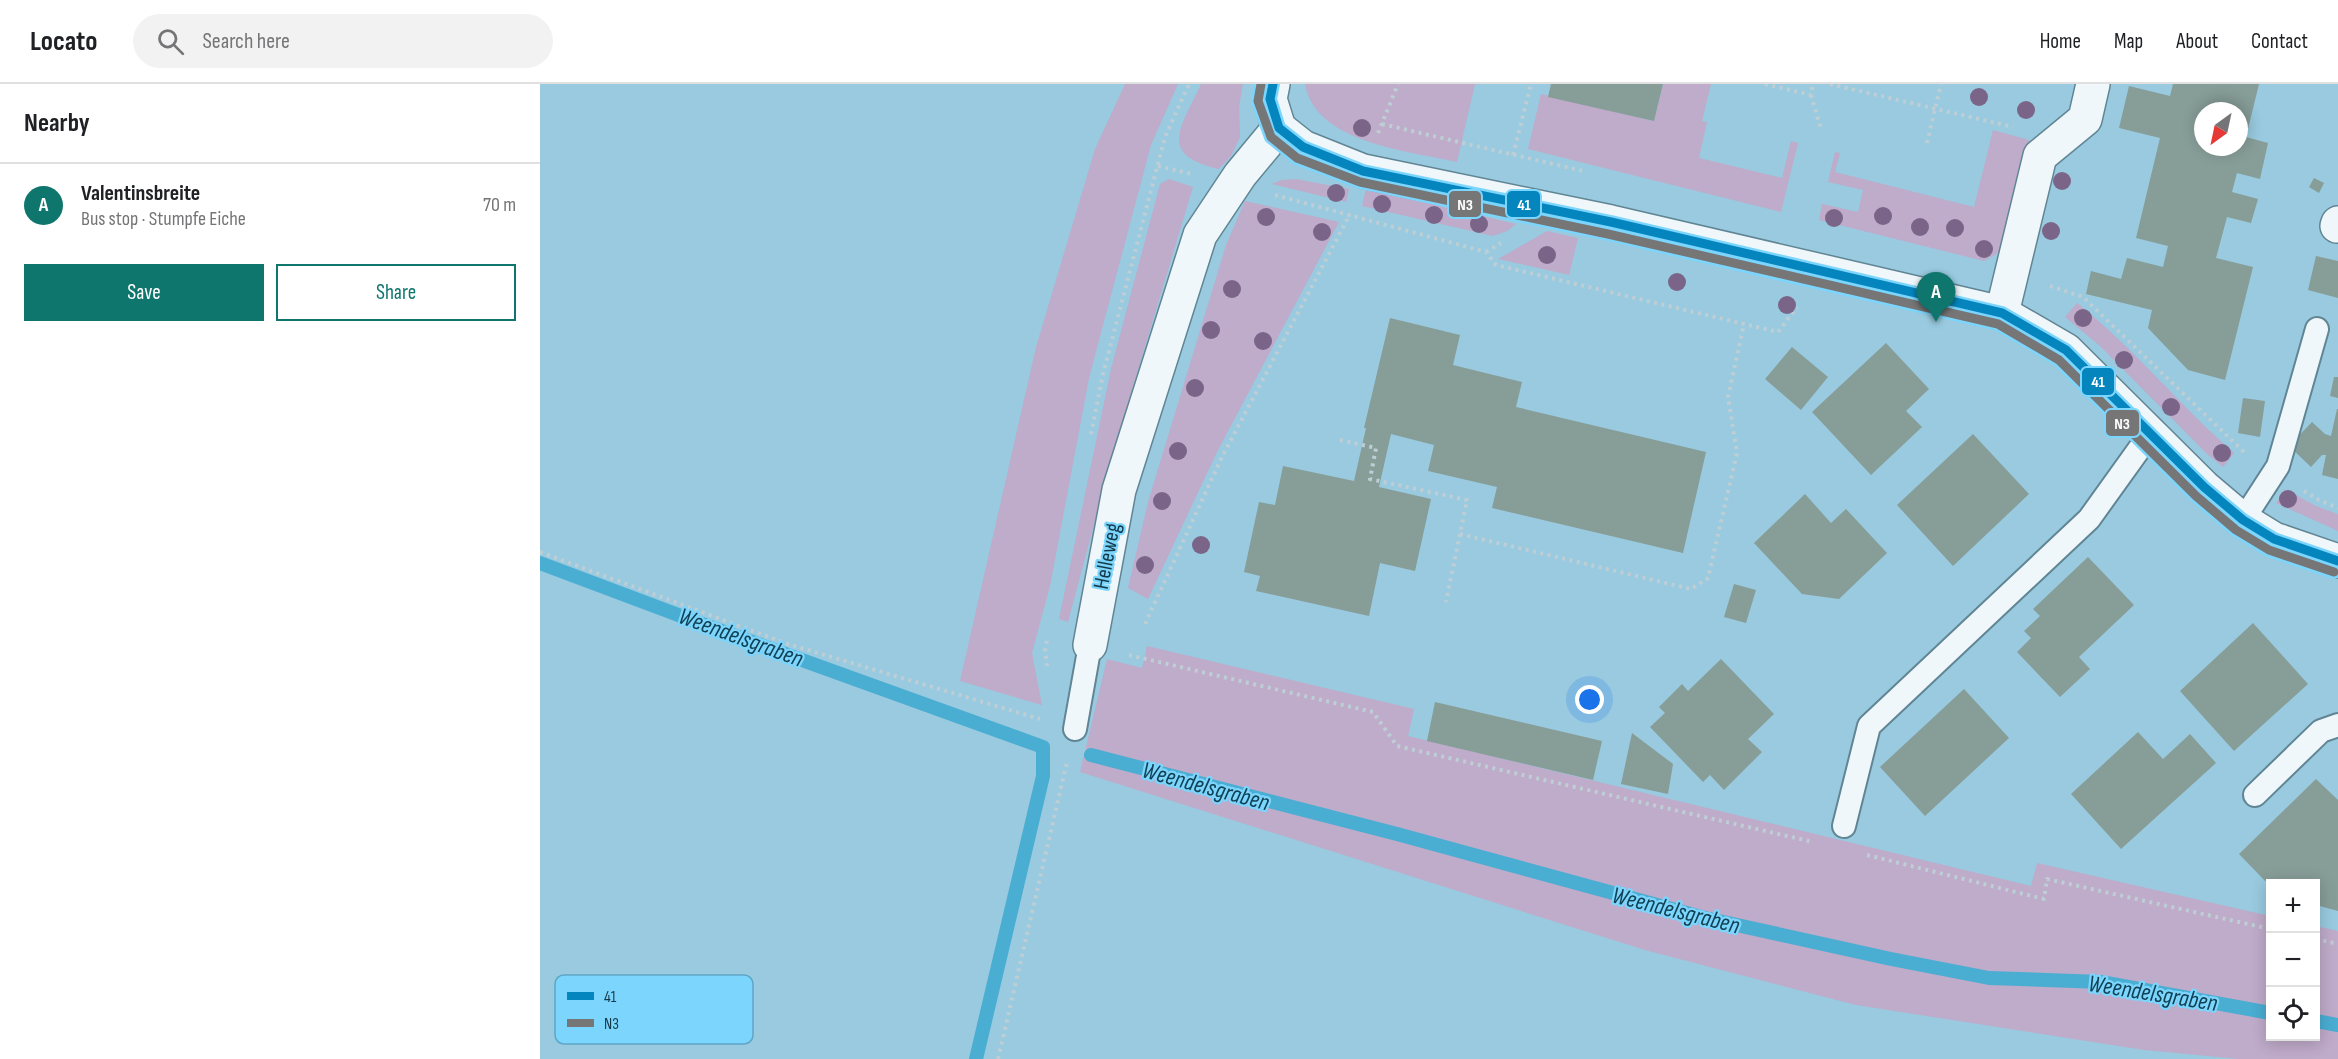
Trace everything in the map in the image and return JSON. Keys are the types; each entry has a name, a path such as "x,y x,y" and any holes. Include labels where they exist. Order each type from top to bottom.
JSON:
{"street":[{"path":"1273,84 1270,99 1279,128 1303,147 1363,171 1611,222 2002,313 2067,350 2204,487 2244,520 2274,539 2338,561"},
{"path":"2002,313 2040,156 2085,119 2093,84"},
{"name":"Helleweg","path":"1090,645 1119,490 1200,235 1233,185 1279,128"}],"lane":[{"path":"2244,520 2278,466 2317,329"},
{"path":"1844,826 1869,726 2089,519 2151,434"},
{"name":"Helleweg","path":"1075,729 1090,645"},
{"path":"2255,795 2321,731 2338,725"}],"path":[{"path":"1089,443 1103,374 1166,137 1190,84"},
{"path":"1145,624 1221,459 1350,214 1363,171 1398,84"},
{"path":"1513,154 1531,84"},
{"path":"1765,84 1811,95"},
{"path":"1813,84 1811,95 1821,129"},
{"path":"1830,84 1999,124"},
{"path":"1927,143 1941,84"},
{"path":"1382,124 1482,147"},
{"path":"1233,185 1350,214 1486,252 1496,265 1778,332 1823,273"},
{"path":"2012,273 2083,297 2234,445 2274,473 2319,500 2338,508"},
{"path":"1460,534 1691,589 1708,578 1737,453 1728,397 1744,324"},
{"path":"1340,440 1376,448 1370,479 1467,500 1446,602"},
{"path":"540,552 788,644 1075,729 999,1059"},
{"path":"1090,645 1373,712 1397,746 1815,842"},
{"path":"1861,853 2044,898 2047,879 2266,928"},
{"path":"2320,940 2338,944"}],"shaded area":[{"path":"1125,84 1178,84 1151,145 1089,378 1050,586 1032,653 1042,705 960,681 1036,347 1095,149"},
{"path":"1201,84 1243,84 1239,107 1240,137 1231,156 1219,169 1199,163 1187,156 1181,147 1179,137 1182,126"},
{"path":"1305,84 1475,84 1457,162 1390,148 1345,132 1326,120 1312,104"},
{"path":"1663,84 1711,84 1702,121 1707,122 1699,158 1782,178 1791,141 1798,143 1781,212 1528,149 1541,94 1654,121"},
{"path":"1993,130 2029,140 2002,251 1984,261 1819,220 1822,204 1858,212 1863,190 1828,182 1835,152 1840,153 1835,172 1974,207"},
{"path":"1169,179 1193,187 1113,453 1068,622 1059,619 1111,369 1160,184"},
{"path":"1296,179 1349,189 1346,202 1272,184 1281,180"},
{"path":"1366,189 1516,224 1507,231 1493,236 1362,206"},
{"path":"1245,201 1339,222 1217,452 1148,599 1128,588 1148,502 1226,245"},
{"path":"1547,231 1578,238 1569,275 1498,259"},
{"path":"2077,303 2118,339 2234,453 2223,467 2207,454 2099,345 2065,317"},
{"path":"2285,489 2316,506 2338,514 2338,531 2276,503"},
{"path":"1147,646 1414,709 1408,736 2031,886 2037,863 2266,915 2266,1041 2320,1041 2320,927 2338,931 2338,1059 2239,1059 2144,1050 1856,1005 1645,950 1080,772 1107,659 1142,668"}],"building":[{"path":"1551,84 1663,84 1654,121 1548,97"},
{"path":"2173,84 2259,84 2248,129 2248,102 2194,102 2194,156 2248,156 2248,138 2268,143 2260,179 2237,173 2232,192 2258,199 2251,223 2227,217 2216,258 2253,267 2225,380 2188,370 2148,328 2152,310 2086,294 2091,271 2121,279 2127,258 2163,267 2168,246 2136,238 2160,138 2119,128 2129,86 2170,96"},
{"path":"2314,178 2324,183 2319,193 2309,187"},
{"path":"2316,256 2338,261 2338,298 2308,290"},
{"path":"1390,318 1460,335 1453,365 1522,382 1516,407 1706,452 1683,553 1492,508 1497,487 1428,471 1434,445 1391,434 1379,487 1431,499 1415,571 1380,563 1369,616 1256,591 1260,576 1244,572 1259,502 1275,505 1283,466 1354,481"},
{"path":"1886,343 1929,389 1906,411 1922,427 1871,475 1812,412"},
{"path":"1792,347 1828,377 1801,410 1765,379"},
{"path":"2334,377 2338,377 2338,398 2330,396"},
{"path":"2243,398 2265,401 2260,437 2238,433"},
{"path":"2337,409 2338,479 2322,475 2326,455 2322,455 2311,467 2289,446 2312,422 2325,434 2331,436"},
{"path":"1973,434 2029,494 1953,566 1897,505"},
{"path":"1805,494 1831,523 1846,509 1887,553 1839,599 1802,594 1754,543"},
{"path":"2088,557 2134,605 2079,657 2090,669 2060,697 2017,652 2031,638 2024,631 2040,616 2033,609"},
{"path":"1734,584 1756,590 1746,623 1724,617"},
{"path":"2253,623 2308,684 2234,751 2180,691"},
{"path":"1721,659 1774,714 1748,739 1762,752 1724,790 1710,775 1703,782 1650,727 1665,713 1659,707 1682,684 1688,691"},
{"path":"1964,689 2009,738 1925,816 1880,767"},
{"path":"1435,702 1602,741 1593,780 1427,741"},
{"path":"2138,732 2163,759 2190,734 2216,763 2121,849 2071,794"},
{"path":"1632,733 1673,764 1668,794 1621,784"},
{"path":"2316,779 2338,800 2338,911 2320,906 2320,879 2266,879 2266,882 2239,854"}],"waterway":[{"name":"Weendelsgraben","path":"540,563 1043,747 1043,776 976,1059"},
{"name":"Weendelsgraben","path":"1091,755 1397,834 1705,918 1891,959 1989,978 2101,982 2266,1012"},
{"name":"Weendelsgraben","path":"2320,1022 2338,1025"}],"transit line":[{"name":"N3","path":"1261,84 1258,101 1271,137 1297,158 1360,182 1608,234 1998,324 2059,360 2196,496 2236,530 2269,550 2334,572"},
{"name":"41","path":"1273,84 1270,99 1279,128 1303,147 1363,171 1611,222 2002,313 2066,350 2204,487 2243,520 2274,539 2338,561"}],"place":[{"name":"Valentinsbreite","path":"1936,322"}]}
